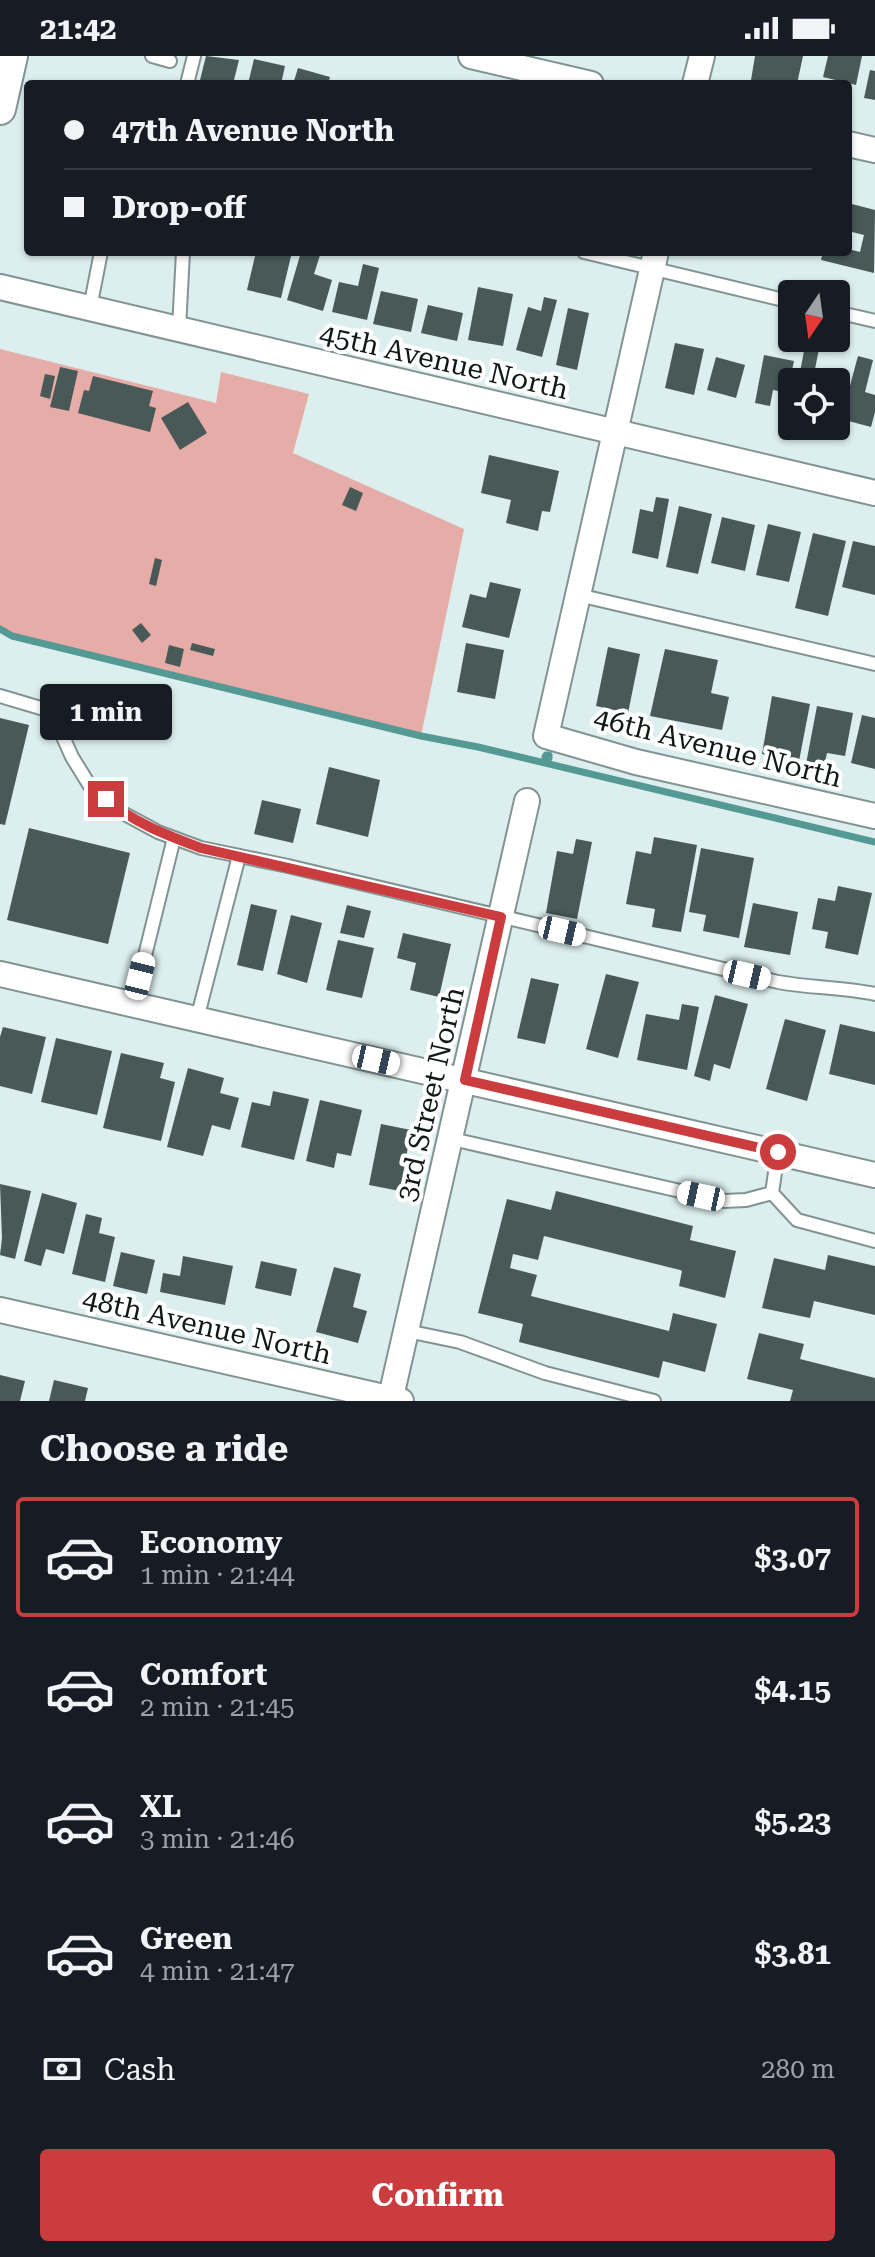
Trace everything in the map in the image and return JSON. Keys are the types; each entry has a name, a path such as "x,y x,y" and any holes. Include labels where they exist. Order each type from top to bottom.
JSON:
{"street":[{"path":"0,109 12,56"},
{"path":"471,56 574,80"},
{"path":"696,80 702,56"},
{"path":"852,145 875,150"},
{"path":"578,595 654,260"},
{"name":"45th Avenue North","path":"0,287 875,493"},
{"name":"46th Avenue North","path":"578,595 546,736 636,762 875,816"},
{"name":"3rd Street North","path":"394,1400 527,801"},
{"path":"0,974 875,1175"},
{"name":"48th Avenue North","path":"0,1310 394,1400"}],"lane":[{"path":"152,56 170,61"},
{"path":"188,80 194,56"},
{"path":"90,308 100,256"},
{"path":"179,329 183,256"},
{"path":"619,256 654,260 778,298"},
{"path":"850,315 875,321"},
{"path":"578,595 875,664"},
{"path":"0,696 44,709 56,721 66,746 90,786 121,812 201,848 778,982 807,987 849,988 875,994"},
{"path":"133,1004 174,838"},
{"path":"197,1019 239,856"},
{"path":"452,1139 724,1201 746,1200 772,1193"},
{"path":"772,1193 778,1152"},
{"path":"772,1193 797,1220 875,1241"},
{"path":"407,1331 460,1342 545,1373 654,1401"}],"shaded area":[{"path":"0,349 216,403 221,372 309,394 293,453 464,529 421,736 0,632"}],"building":[{"path":"206,56 239,60 234,80 200,80"},
{"path":"755,56 803,56 798,80 751,80"},
{"path":"828,56 862,56 856,85 852,84 852,80 823,77"},
{"path":"254,59 285,66 282,80 249,80"},
{"path":"298,68 330,77 329,80 294,80"},
{"path":"870,70 875,71 875,100 864,98"},
{"path":"852,204 875,210 874,273 821,260 822,256 852,256 852,250 860,252 864,235 852,232"},
{"path":"255,256 291,256 281,298 247,290"},
{"path":"300,256 320,256 314,274 332,280 323,311 287,300"},
{"path":"363,264 379,268 367,320 332,312 339,282 358,286"},
{"path":"478,287 513,294 503,346 468,340"},
{"path":"381,291 418,299 411,332 373,324"},
{"path":"544,297 557,300 542,357 516,350 528,307 541,311"},
{"path":"428,305 463,313 457,341 421,333"},
{"path":"568,308 589,313 577,370 556,365"},
{"path":"675,343 704,349 694,395 665,388"},
{"path":"804,352 818,352 815,368 801,368"},
{"path":"764,355 794,361 792,368 778,368 778,391 773,390 770,406 755,403"},
{"path":"858,356 873,360 865,392 875,395 871,427 850,421 850,386"},
{"path":"716,357 745,365 736,398 707,390"},
{"path":"60,367 78,371 69,411 50,407"},
{"path":"45,374 55,376 50,399 40,396"},
{"path":"93,376 153,391 149,406 156,408 150,432 78,413 84,390 89,391"},
{"path":"188,402 207,433 180,450 161,418"},
{"path":"489,455 559,471 550,512 542,511 538,531 506,523 511,500 481,493"},
{"path":"350,487 363,493 356,511 342,505"},
{"path":"656,497 669,499 658,559 632,553 640,509 653,512"},
{"path":"679,506 712,514 698,574 666,567"},
{"path":"722,517 755,525 745,571 711,563"},
{"path":"768,524 801,532 789,582 756,575"},
{"path":"813,533 846,541 828,616 795,608"},
{"path":"853,541 875,546 875,595 842,587"},
{"path":"155,558 162,560 156,586 149,584"},
{"path":"490,582 521,589 509,638 462,627 470,594 486,598"},
{"path":"141,623 151,635 142,643 132,630"},
{"path":"192,643 215,649 213,656 190,650"},
{"path":"466,643 504,650 495,699 457,692"},
{"path":"169,645 184,649 180,667 165,663"},
{"path":"608,647 640,654 628,713 596,706"},
{"path":"665,649 718,660 711,693 729,697 722,730 650,716"},
{"path":"772,696 810,704 799,761 762,754"},
{"path":"817,706 853,713 845,756 827,753 824,767 806,764"},
{"path":"862,715 875,718 875,769 851,763"},
{"path":"0,718 29,725 5,825 0,824"},
{"path":"329,767 380,780 368,837 316,824"},
{"path":"262,800 301,809 293,843 254,834"},
{"path":"29,828 130,853 108,944 7,920"},
{"path":"654,837 697,845 681,932 652,927 655,909 626,904 636,851 651,854"},
{"path":"576,839 592,842 577,919 546,913 557,851 573,854"},
{"path":"701,848 754,858 739,938 703,931 706,915 689,912"},
{"path":"838,886 872,893 858,955 825,948 828,932 812,929 818,898 835,901"},
{"path":"753,903 798,912 790,955 744,947"},
{"path":"251,904 277,910 263,971 237,965"},
{"path":"347,905 371,911 364,938 340,933"},
{"path":"291,915 322,923 307,983 277,974"},
{"path":"403,933 451,944 439,997 410,990 416,963 397,958"},
{"path":"338,940 374,948 362,998 326,990"},
{"path":"606,974 639,982 618,1058 586,1049"},
{"path":"531,978 559,984 545,1044 517,1038"},
{"path":"715,995 748,1004 730,1069 714,1064 710,1081 694,1076"},
{"path":"682,1004 699,1007 687,1070 637,1060 646,1014 679,1020"},
{"path":"785,1019 826,1030 807,1101 766,1089"},
{"path":"840,1024 875,1032 875,1085 829,1074"},
{"path":"3,1027 46,1037 32,1094 0,1086 0,1037"},
{"path":"56,1038 112,1051 97,1115 41,1102"},
{"path":"121,1053 164,1063 160,1078 175,1082 161,1141 103,1128"},
{"path":"188,1068 224,1078 220,1093 239,1098 230,1130 212,1125 203,1156 167,1147"},
{"path":"273,1091 309,1099 294,1160 241,1147 252,1102 270,1106"},
{"path":"320,1100 362,1110 351,1156 337,1153 334,1168 306,1161"},
{"path":"381,1124 411,1130 400,1191 369,1185"},
{"path":"0,1184 31,1191 15,1259 0,1255"},
{"path":"556,1191 693,1226 690,1240 736,1251 725,1298 679,1286 680,1270 544,1236 538,1260 513,1254 510,1268 537,1275 531,1296 669,1331 673,1313 717,1324 705,1372 663,1361 659,1378 519,1342 523,1324 478,1313 507,1199 551,1210"},
{"path":"42,1193 77,1203 64,1254 46,1249 41,1266 24,1261"},
{"path":"86,1214 102,1218 99,1233 115,1237 105,1282 72,1274"},
{"path":"121,1252 155,1260 147,1294 113,1286"},
{"path":"828,1255 875,1266 875,1315 814,1301 810,1318 762,1308 774,1258 825,1270"},
{"path":"183,1256 233,1266 225,1305 160,1292 163,1273 180,1276"},
{"path":"261,1261 297,1269 291,1296 255,1288"},
{"path":"334,1267 361,1274 353,1307 367,1311 358,1343 316,1332"},
{"path":"759,1333 804,1344 800,1359 875,1378 875,1401 790,1401 793,1390 747,1379"},
{"path":"0,1375 25,1381 20,1401 0,1401"},
{"path":"54,1380 88,1388 85,1401 49,1401"}],"waterway":[{"path":"0,629 12,636 421,736 875,842"},
{"path":"546,755 549,755 549,758 545,757 546,755"}],"route":[{"path":"106,799 121,812 158,832 201,848 501,917 465,1080 778,1152"}]}
